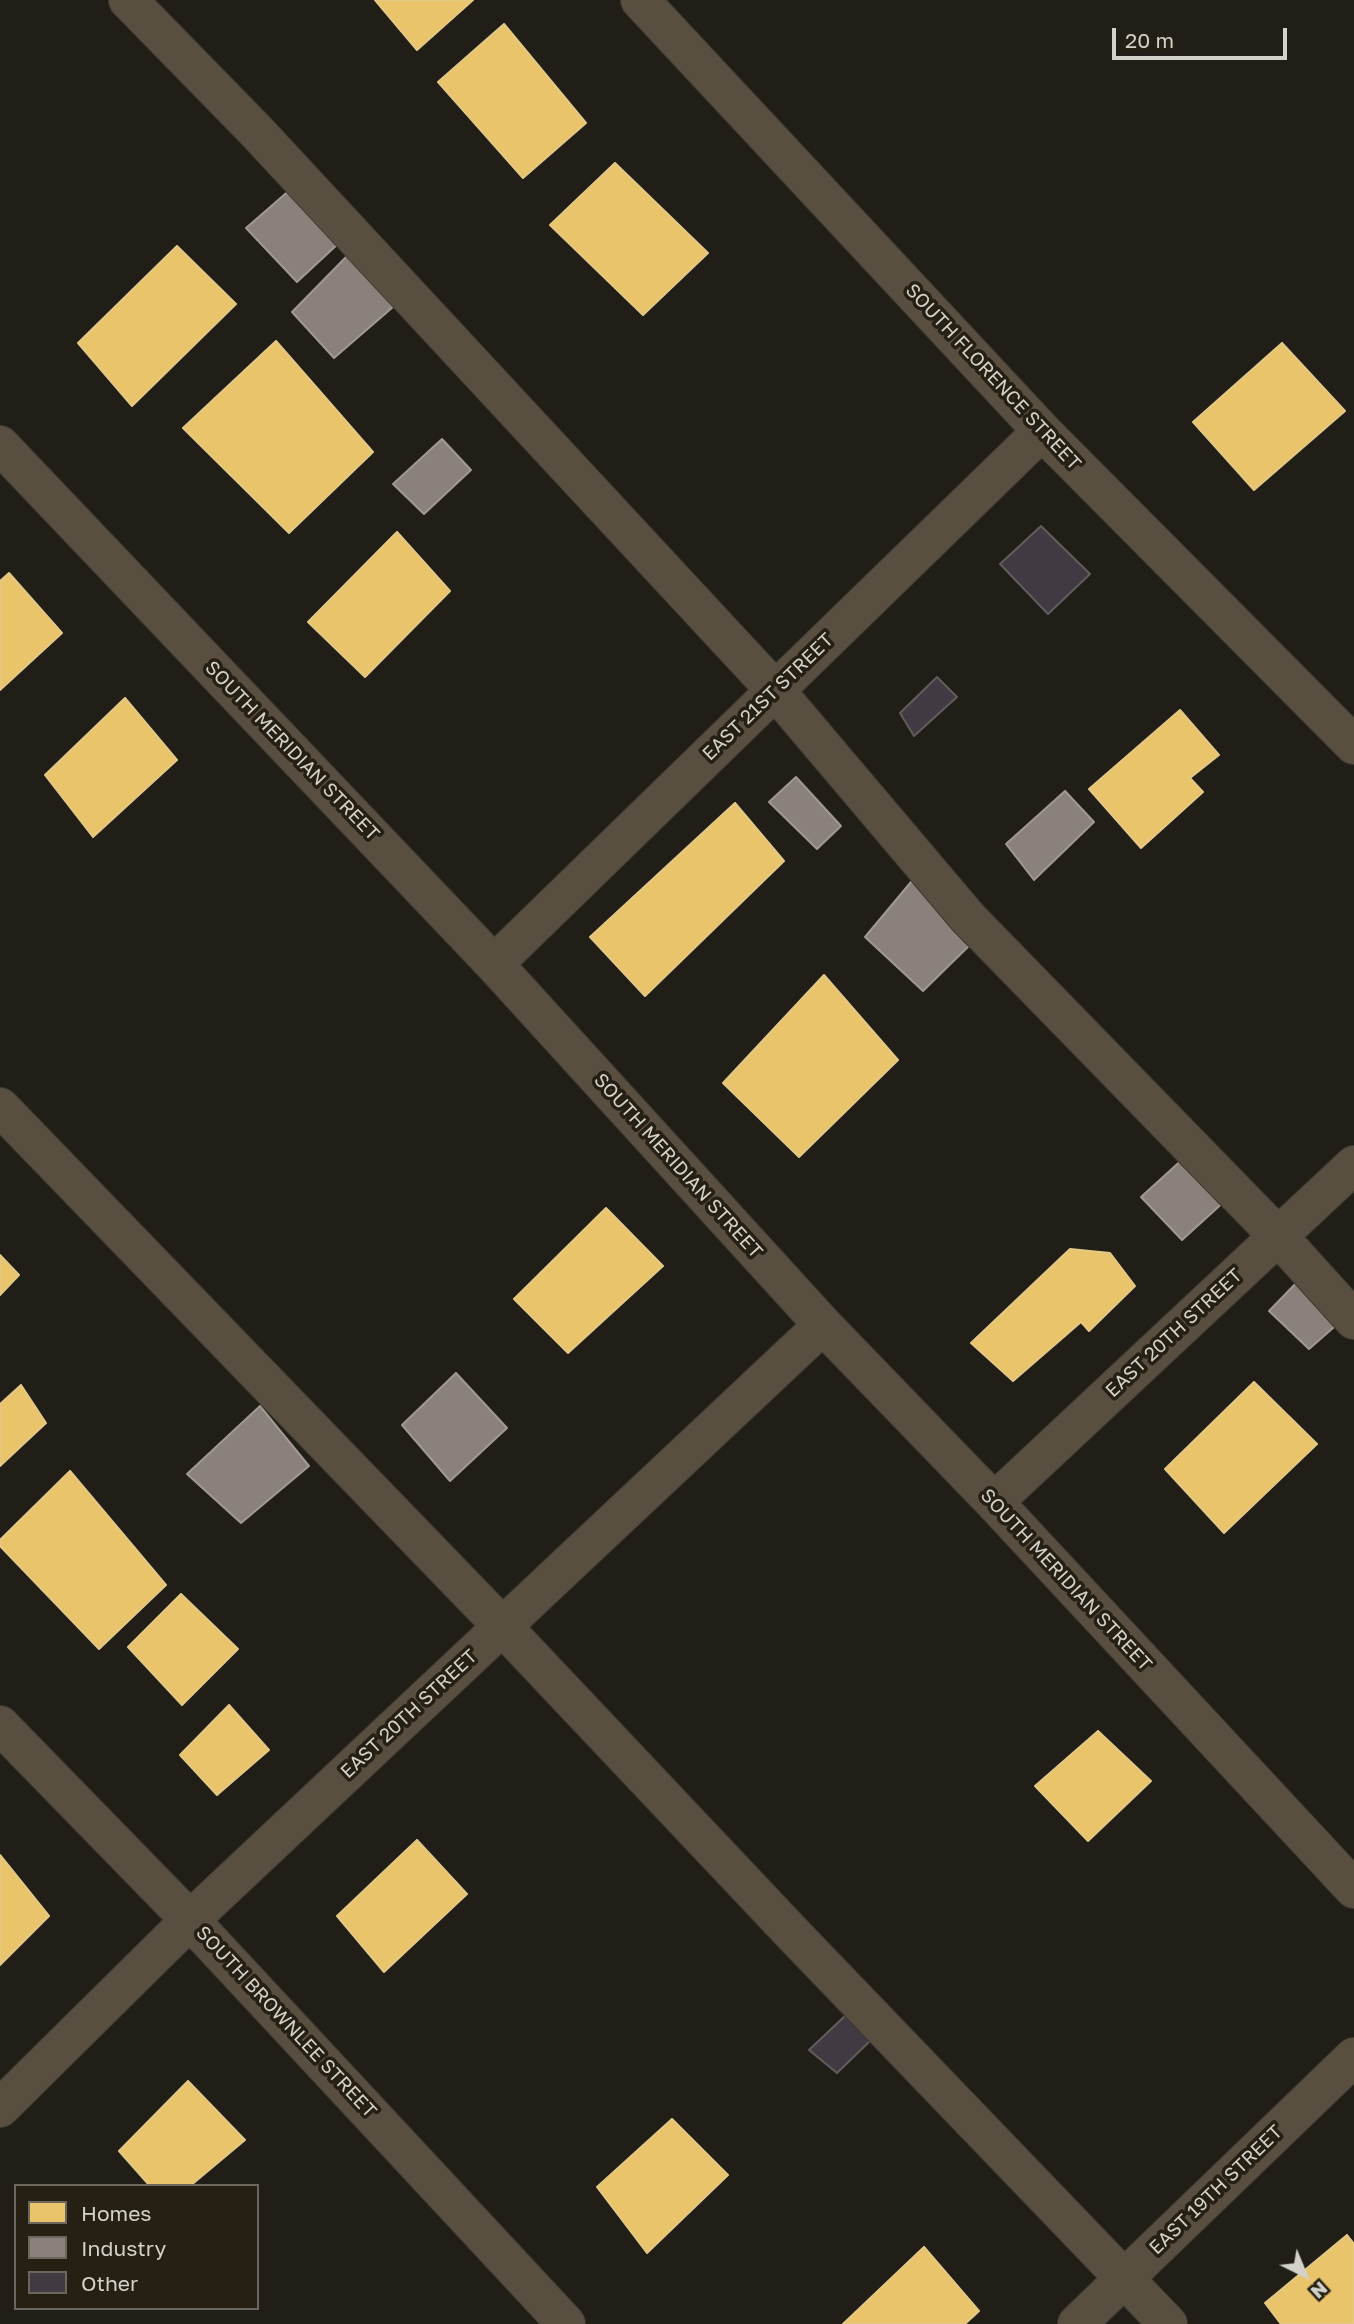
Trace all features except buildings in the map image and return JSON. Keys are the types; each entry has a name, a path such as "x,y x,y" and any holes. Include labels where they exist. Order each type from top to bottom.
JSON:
{"street":[{"path":"128,0 267,143 775,690 968,918 1278,1236 1354,1320"},
{"name":"SOUTH FLORENCE STREET","path":"640,0 1042,431 1354,745"},
{"name":"EAST 21ST STREET","path":"494,964 1042,431"},
{"name":"SOUTH MERIDIAN STREET","path":"0,445 494,964 823,1325 994,1502 1354,1889"},
{"path":"0,1107 503,1627 782,1923 1168,2324"},
{"name":"EAST 20TH STREET","path":"994,1502 1354,1165"},
{"name":"EAST 20TH STREET","path":"0,2108 190,1920 823,1325"},
{"name":"SOUTH BROWNLEE STREET","path":"0,1725 190,1920 566,2324"},
{"name":"EAST 19TH STREET","path":"1077,2324 1354,2057"}]}
